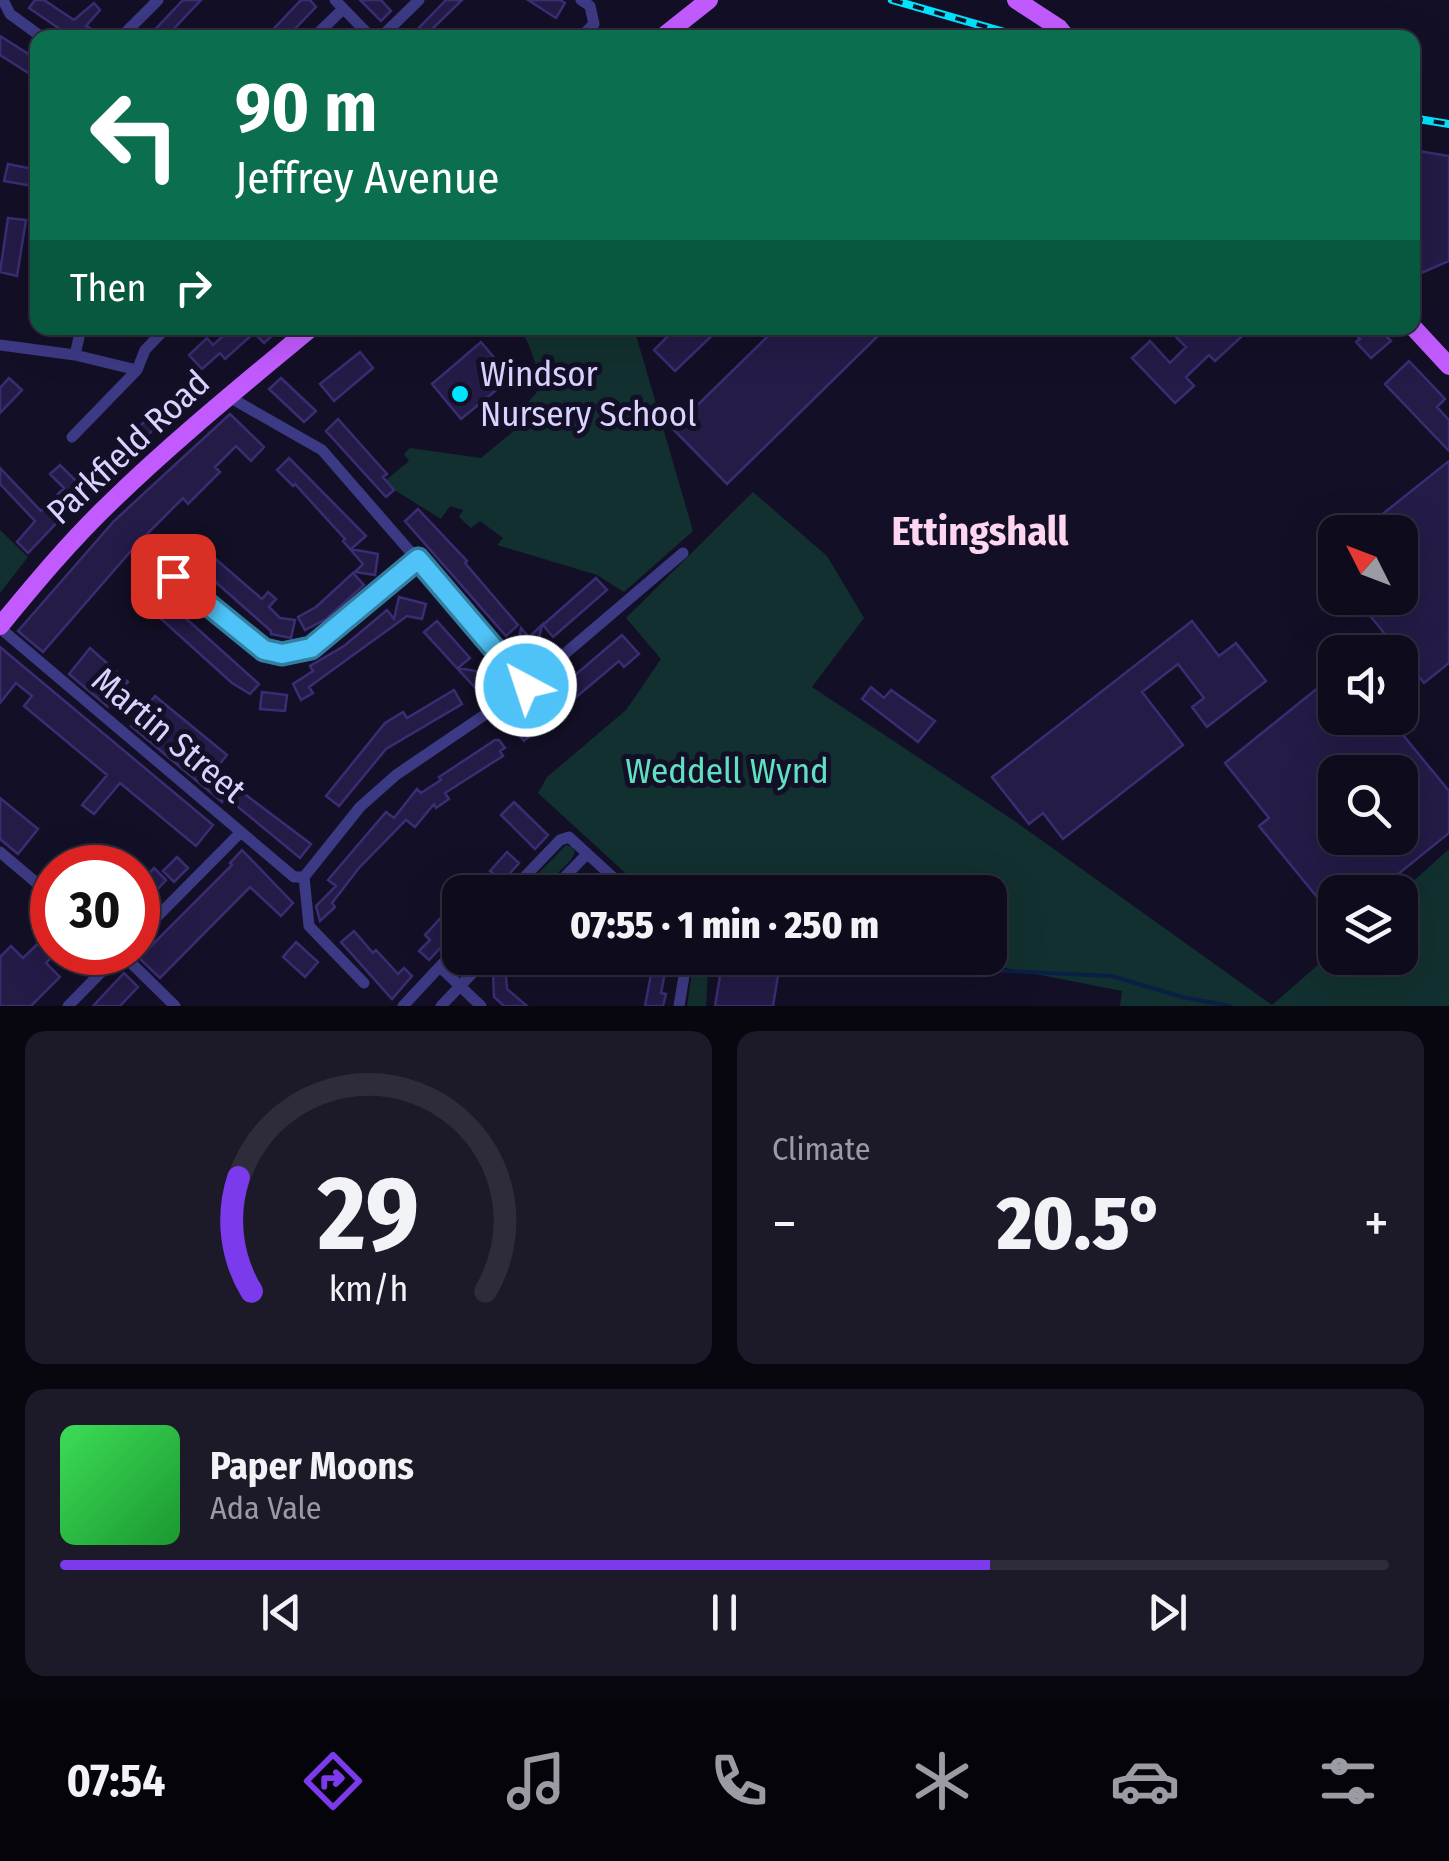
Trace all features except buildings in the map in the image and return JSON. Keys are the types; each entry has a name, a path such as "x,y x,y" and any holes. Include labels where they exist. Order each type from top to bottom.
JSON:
{"main road":[{"path":"671,30 709,0"},
{"path":"1016,0 1060,30"},
{"name":"Parkfield Road","path":"0,627 111,501 303,335"},
{"path":"1420,335 1449,366"}],"street":[{"path":"3,0 10,14 32,30"},
{"path":"128,30 158,0"},
{"path":"388,30 419,0"},
{"path":"581,0 590,6 594,24 588,30"},
{"path":"319,30 339,4 364,30"},
{"path":"75,355 79,335"},
{"path":"72,437 138,370 145,350 159,335"},
{"path":"0,345 75,355 138,370"},
{"path":"229,397 322,450 526,686"},
{"path":"364,983 309,926 304,878 360,807 396,775 526,686 683,553"},
{"path":"173,576 264,650 282,654 311,648 418,559"},
{"name":"Martin Street","path":"0,627 294,877 304,878"},
{"path":"160,914 241,832"},
{"path":"526,875 560,840 569,837 610,875"},
{"path":"0,852 30,877"},
{"path":"567,875 587,854"},
{"path":"403,1006 440,967 482,1006"},
{"path":"68,1006 99,975"},
{"path":"143,975 175,1006"},
{"path":"441,1006 471,975"},
{"path":"679,1006 684,975"}],"green space":[{"path":"523,335 636,335 693,531 624,592 597,575 497,545 503,538 480,521 471,528 459,517 463,510 450,506 441,519 396,491 386,480 409,461 404,454 410,448 481,458 527,420 528,403 543,381"},
{"name":"Weddell Wynd","path":"753,492 827,556 864,618 812,687 1016,822 1272,1005 1318,965 1318,975 1418,975 1418,877 1449,849 1449,1006 1120,1006 1122,991 1007,968 1007,875 627,875 538,793 547,777 626,710 661,659 626,618"},
{"path":"0,530 28,557 0,593"},
{"path":"566,845 572,847 575,852 571,860 556,875 537,875"},
{"path":"692,975 708,975 706,1006 687,1006"}],"waterway":[{"path":"1007,971 1112,976 1182,997 1230,1006"}],"railway":[{"path":"892,0 997,30"},
{"path":"1420,119 1449,124"}],"place":[{"name":"Windsor Nursery School","path":"460,394"}],"district":[{"name":"Ettingshall","path":"980,531"}],"route":[{"path":"173,576 264,650 282,654 311,648 418,559 526,686"}]}
